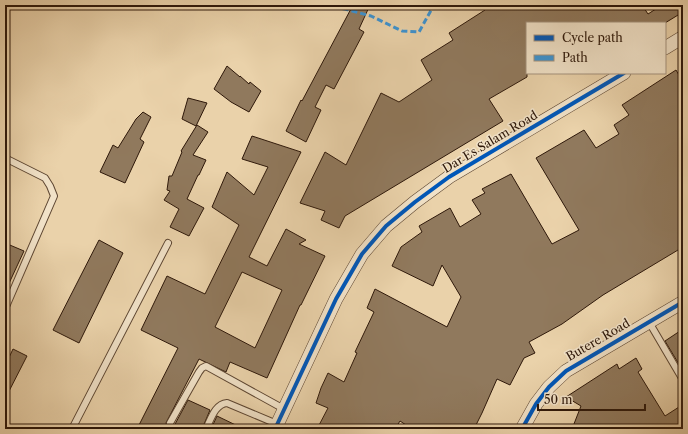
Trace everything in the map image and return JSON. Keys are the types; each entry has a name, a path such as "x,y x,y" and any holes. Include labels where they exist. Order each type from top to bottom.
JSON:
{"street":[{"path":"666,47 683,37"},
{"name":"Dar Es Salam Road","path":"276,426 336,299 362,254 386,226 414,202 449,177 622,74"},
{"name":"Butere Road","path":"522,429 536,404 549,387 566,371 683,302"}],"lane":[{"path":"5,158 45,178 54,196 5,309"},
{"path":"72,429 168,243"},
{"path":"649,322 683,380"},
{"path":"170,423 199,372 206,366 284,409"},
{"path":"206,429 217,407 222,403 227,403 276,426"}],"building":[{"path":"353,5 370,5 359,29 364,32 334,89 326,85 315,107 321,110 306,142 286,131 301,100 302,101"},
{"path":"483,5 642,5 648,14 662,5 683,5 683,12 666,22 526,22 527,77 489,99 503,121 345,216 339,228 321,220 325,211 300,203 325,152 346,165 381,93 399,102 432,80 421,60 453,40 449,33 485,10"},
{"path":"227,66 249,84 250,82 261,91 249,112 231,102 214,89"},
{"path":"676,70 683,82 683,247 603,295 562,324 529,342 535,353 524,358 510,385 497,379 474,429 412,429 400,421 395,429 317,429 328,408 316,403 321,388 328,373 344,382 357,353 355,352 374,312 367,308 375,289 447,327 461,297 442,265 433,286 392,266 401,247 422,232 419,226 450,208 460,227 481,214 472,200 485,193 482,189 511,174 552,244 579,230 536,158 584,130 596,148 619,134 614,125 629,115 622,105"},
{"path":"188,98 207,103 196,126 182,119"},
{"path":"143,112 151,117 140,139 144,142 125,183 100,172 113,145 118,148 136,119"},
{"path":"197,125 208,132 193,155 206,160 187,199 204,208 189,236 170,227 179,209 164,200 170,191 167,190 169,176 172,176 182,152 181,151"},
{"path":"252,136 301,152 249,257 267,266 286,229 306,240 299,244 325,256 300,305 267,378 230,362 226,372 199,359 166,423 168,427 174,426 188,400 210,410 202,429 137,429 178,348 141,330 167,276 205,294 239,225 212,207 227,172 254,195 268,167 242,159","holes":["242,272 282,290 255,348 215,327"]},
{"path":"99,240 123,253 79,343 53,330"},
{"path":"5,243 24,251 5,292"},
{"path":"683,329 683,371 665,341"},
{"path":"13,349 27,356 5,399 5,366"},
{"path":"636,358 642,369 638,372 665,416 679,407 683,413 683,421 670,429 572,429 581,406 566,397 617,364 619,369"},
{"path":"217,416 244,429 211,429"}],"marked path":[{"path":"316,5 345,9 371,16 402,31 419,32 434,5"}],"cycle path":[{"path":"275,429 336,299 362,254 386,226 449,177 622,74"},
{"path":"522,429 536,404 549,387 566,371 683,302"}]}
